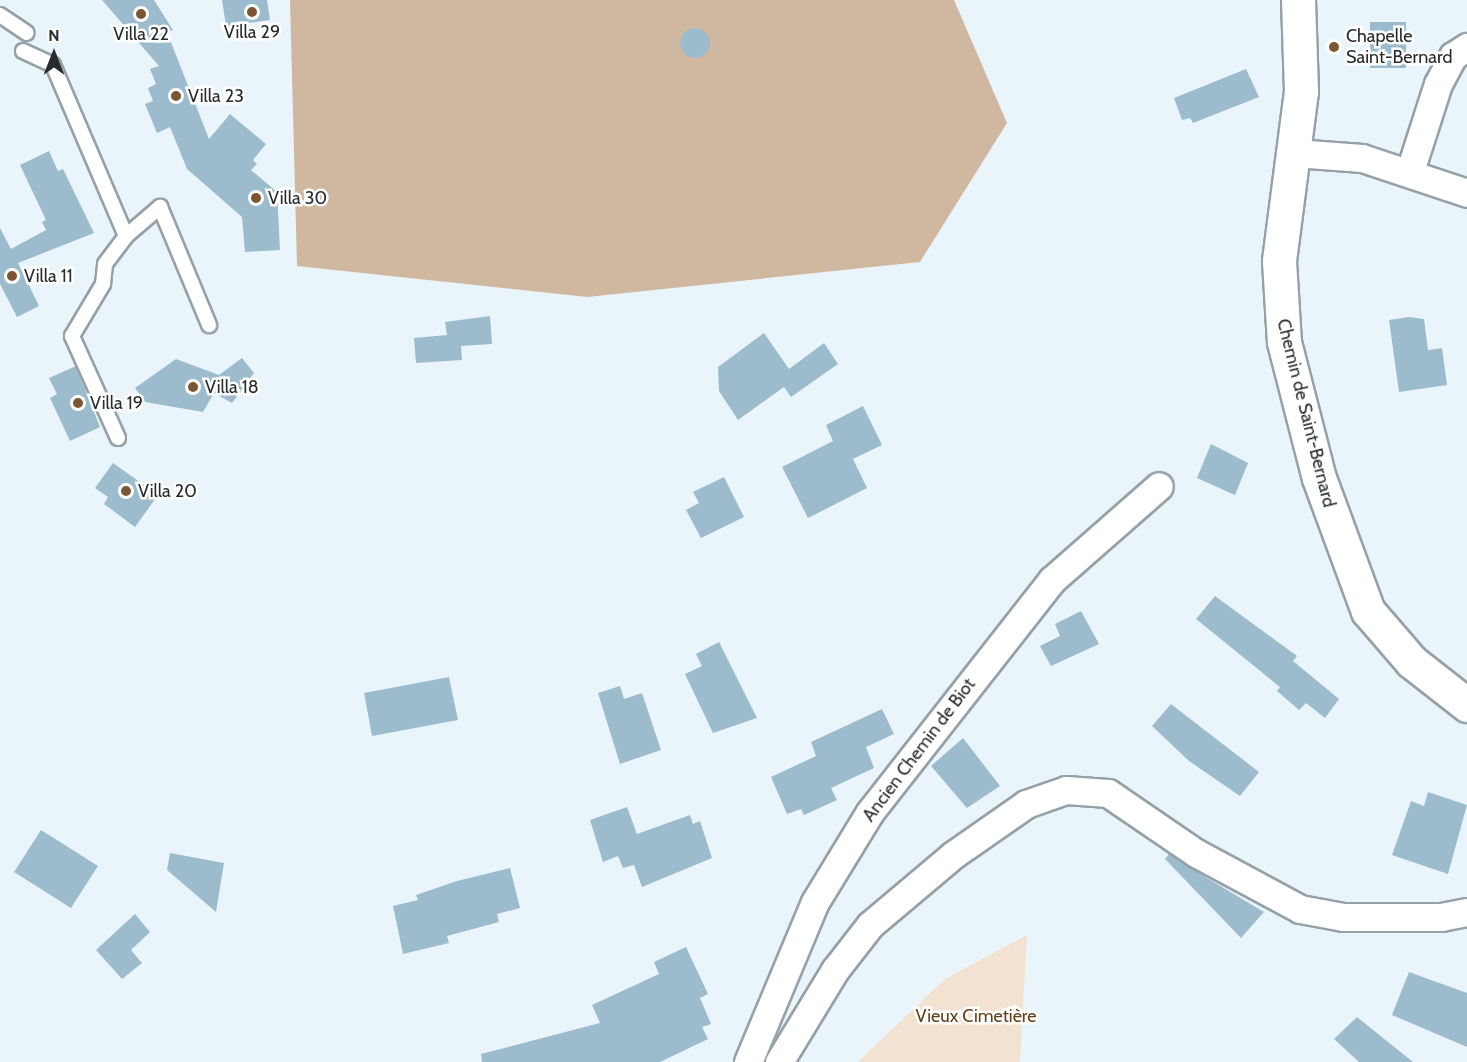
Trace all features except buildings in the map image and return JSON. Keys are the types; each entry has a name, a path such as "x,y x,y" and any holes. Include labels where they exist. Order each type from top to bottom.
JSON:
{"main road":[{"name":"Chemin de Saint-Bernard","path":"1298,0 1301,91 1295,153 1279,261 1279,307 1284,342 1319,478 1368,611 1412,662 1467,705"}],"street":[{"path":"1410,171 1438,84 1453,56 1467,47"},
{"path":"1295,153 1362,158 1410,171 1467,193"},
{"name":"Ancien Chemin de Biot","path":"748,1062 815,902 870,812 1052,580 1159,486"},
{"path":"779,1062 835,970 870,926 953,855 1026,804 1066,790 1108,793 1196,853 1300,909 1343,917 1441,917 1467,912"}],"lane":[{"path":"0,15 27,33"},
{"path":"23,51 53,65 126,236"},
{"path":"118,438 72,336 103,284 105,264 126,236 160,207 209,325"}],"green space":[{"name":"Vieux Cimetière","path":"1027,935 1020,1062 858,1062 945,979"}],"shaded area":[{"path":"290,0 954,0 1007,123 920,262 587,297 297,266"}],"place":[{"name":"Villa 29","path":"252,12"},
{"name":"Villa 22","path":"141,14"},
{"name":"Chapelle Saint-Bernard","path":"1334,47"},
{"name":"Villa 23","path":"176,96"},
{"name":"Villa 30","path":"256,198"},
{"name":"Villa 11","path":"12,276"},
{"name":"Villa 18","path":"193,387"},
{"name":"Villa 19","path":"78,403"},
{"name":"Villa 20","path":"126,491"}]}
